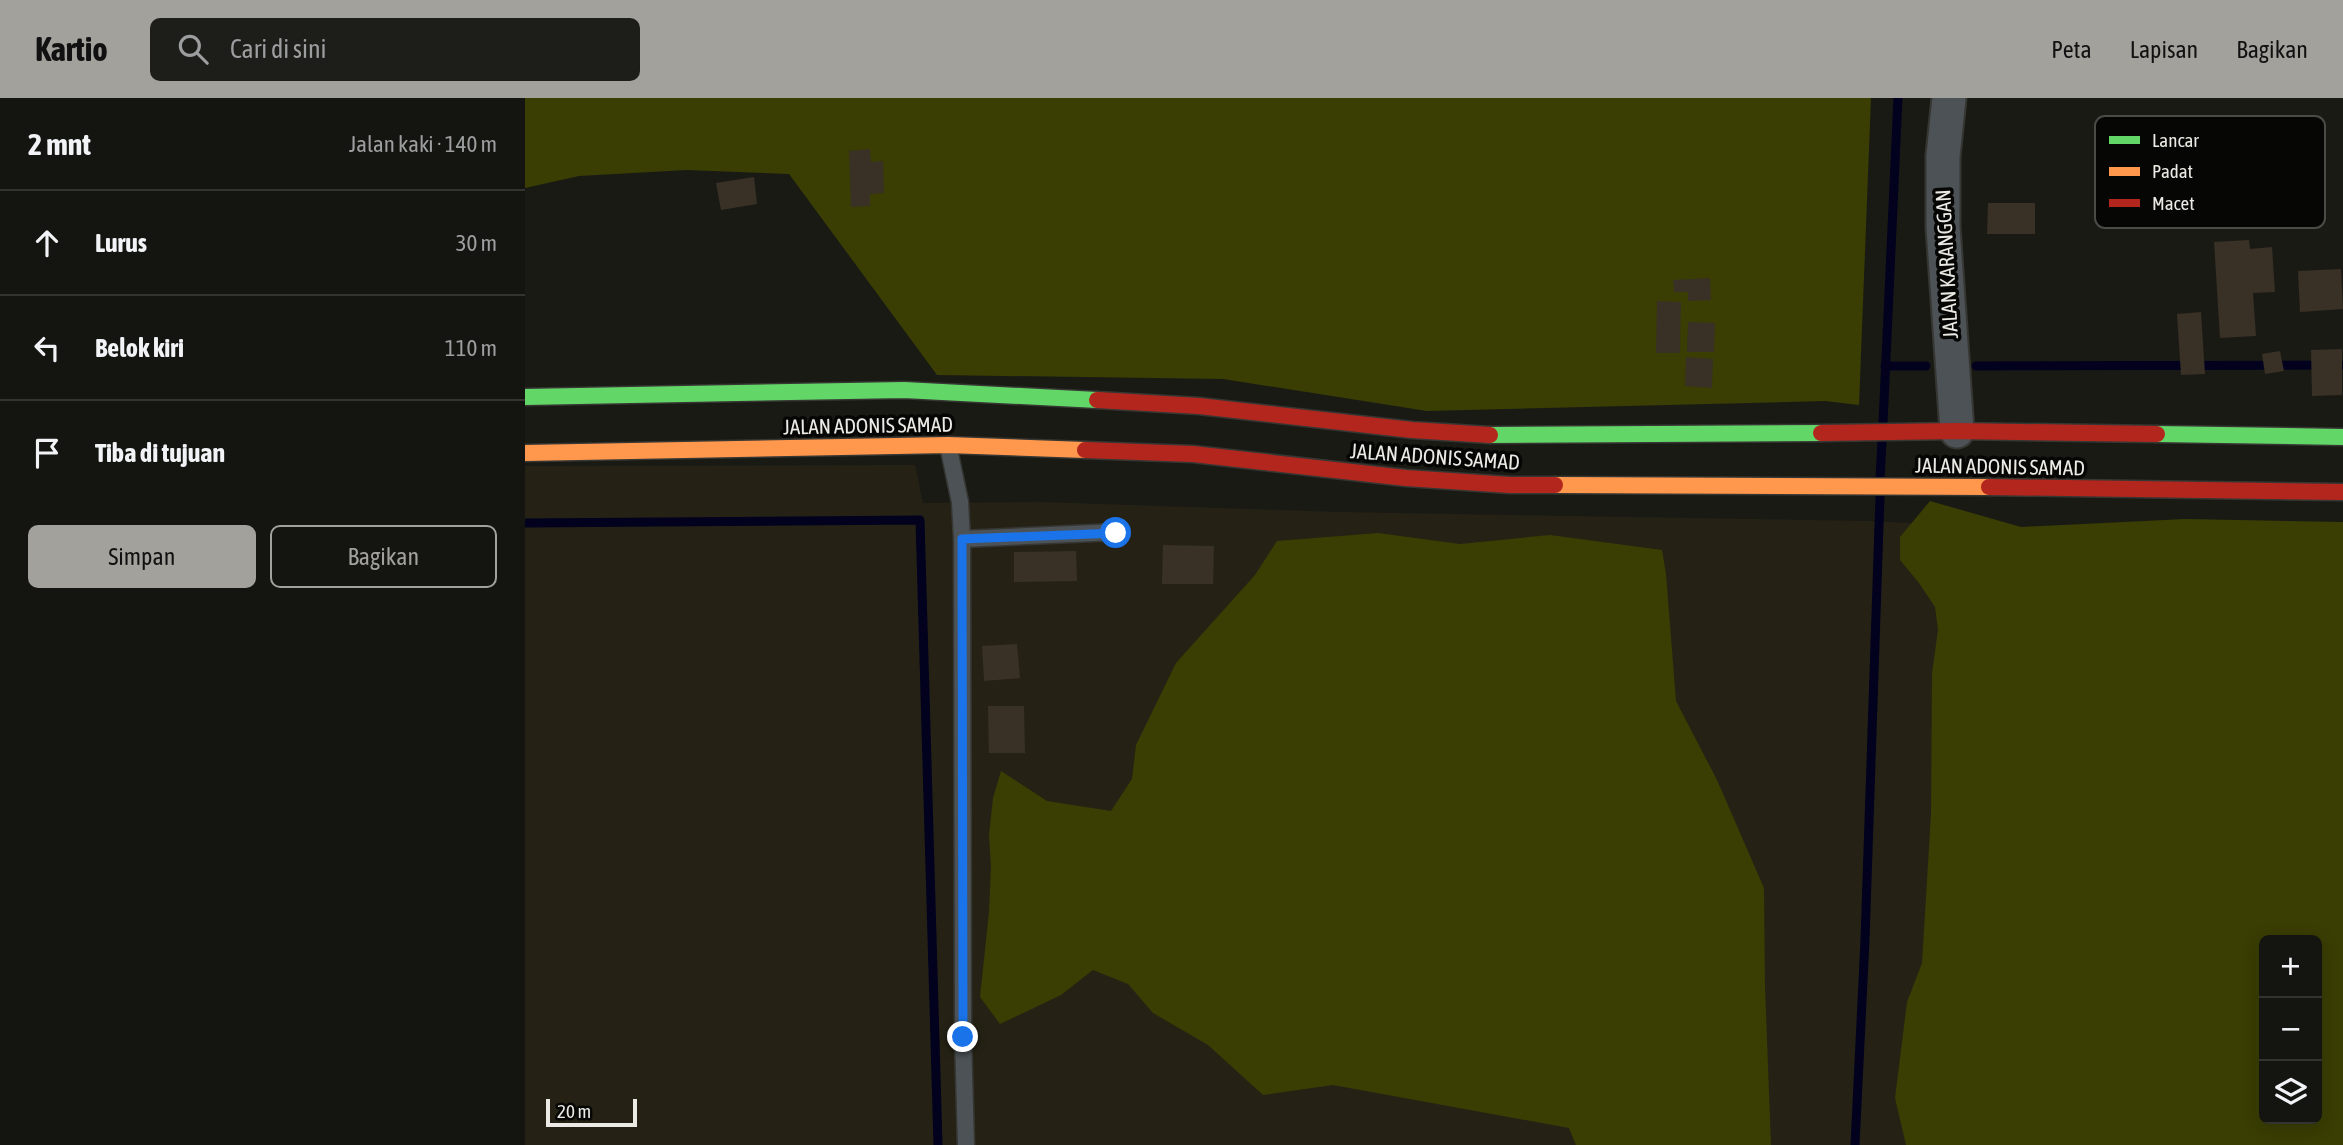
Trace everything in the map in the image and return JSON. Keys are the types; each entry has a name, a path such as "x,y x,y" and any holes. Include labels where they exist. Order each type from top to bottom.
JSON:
{"highway":[{"name":"JALAN ADONIS SAMAD","path":"525,397 904,390 1199,406 1257,420 1513,437 1946,431 2343,437"},
{"name":"JALAN ADONIS SAMAD","path":"525,453 948,445 1254,455 1406,478 1510,485 1935,486 2343,492"}],"street":[{"name":"JALAN KARANGGAN","path":"1946,431 1943,156 1949,98"}],"lane":[{"path":"948,445 960,502 962,539 965,1140"},
{"path":"962,539 1116,533"}],"shaded area":[{"path":"525,98 1871,98 1859,405 1825,401 1427,411 1223,379 937,375 789,174 686,170 579,176 525,188"},
{"path":"915,465 923,503 1041,502 1339,512 1867,521 2343,555 2343,1145 525,1145 525,466"},
{"path":"1930,501 2021,527 2185,519 2343,522 2343,1145 1906,1145 1895,1098 1907,1002 1922,963 1931,814 1932,673 1938,630 1935,607 1900,560 1900,537"},
{"path":"1378,533 1460,544 1550,535 1662,550 1676,701 1717,780 1764,888 1771,1145 1576,1145 1569,1128 1333,1085 1263,1095 1208,1045 1153,1013 1128,984 1093,970 1061,995 1000,1024 980,997 989,912 989,835 993,798 1001,771 1047,801 1111,811 1132,779 1136,745 1176,663 1255,575 1277,541"}],"building":[{"path":"870,149 871,162 883,161 884,193 870,194 870,206 851,207 849,151"},
{"path":"754,177 757,204 721,210 716,183"},
{"path":"1988,203 2035,203 2035,234 1987,234"},
{"path":"2249,240 2250,249 2272,247 2275,292 2253,293 2256,336 2220,338 2214,242"},
{"path":"2341,269 2343,309 2300,312 2298,271"},
{"path":"1710,278 1711,300 1688,301 1688,292 1674,292 1673,280"},
{"path":"1657,301 1681,302 1680,353 1656,353"},
{"path":"2201,312 2205,374 2181,375 2177,314"},
{"path":"1688,322 1715,323 1714,352 1687,352"},
{"path":"2342,349 2342,395 2312,396 2311,350"},
{"path":"2280,351 2284,371 2265,374 2262,354"},
{"path":"1686,357 1713,359 1712,388 1685,386"},
{"path":"1163,545 1214,546 1213,584 1162,584"},
{"path":"1076,551 1077,581 1014,582 1014,552"},
{"path":"1017,644 1020,678 984,681 982,646"},
{"path":"988,706 1024,706 1025,753 989,753"}],"waterway":[{"path":"1883,423 1898,98"},
{"path":"1976,366 2343,365"},
{"path":"1885,366 1926,366"},
{"path":"1880,479 1882,440"},
{"path":"1855,1145 1865,940 1880,496"},
{"path":"525,523 920,520 938,1145"}],"traffic: fast":[{"path":"525,397 904,390 1097,400"},
{"path":"1490,435 1821,433"},
{"path":"2157,434 2343,437"}],"traffic: slow":[{"path":"525,453 948,445 1085,450"},
{"path":"1555,485 1989,487"}],"traffic: jam":[{"path":"1097,400 1199,406 1412,430 1490,435"},
{"path":"1821,433 1957,431 2157,434"},
{"path":"1085,450 1193,454 1406,478 1510,485 1555,485"},
{"path":"1989,487 2343,492"}],"route":[{"path":"963,1037 962,539 1116,533"}]}
